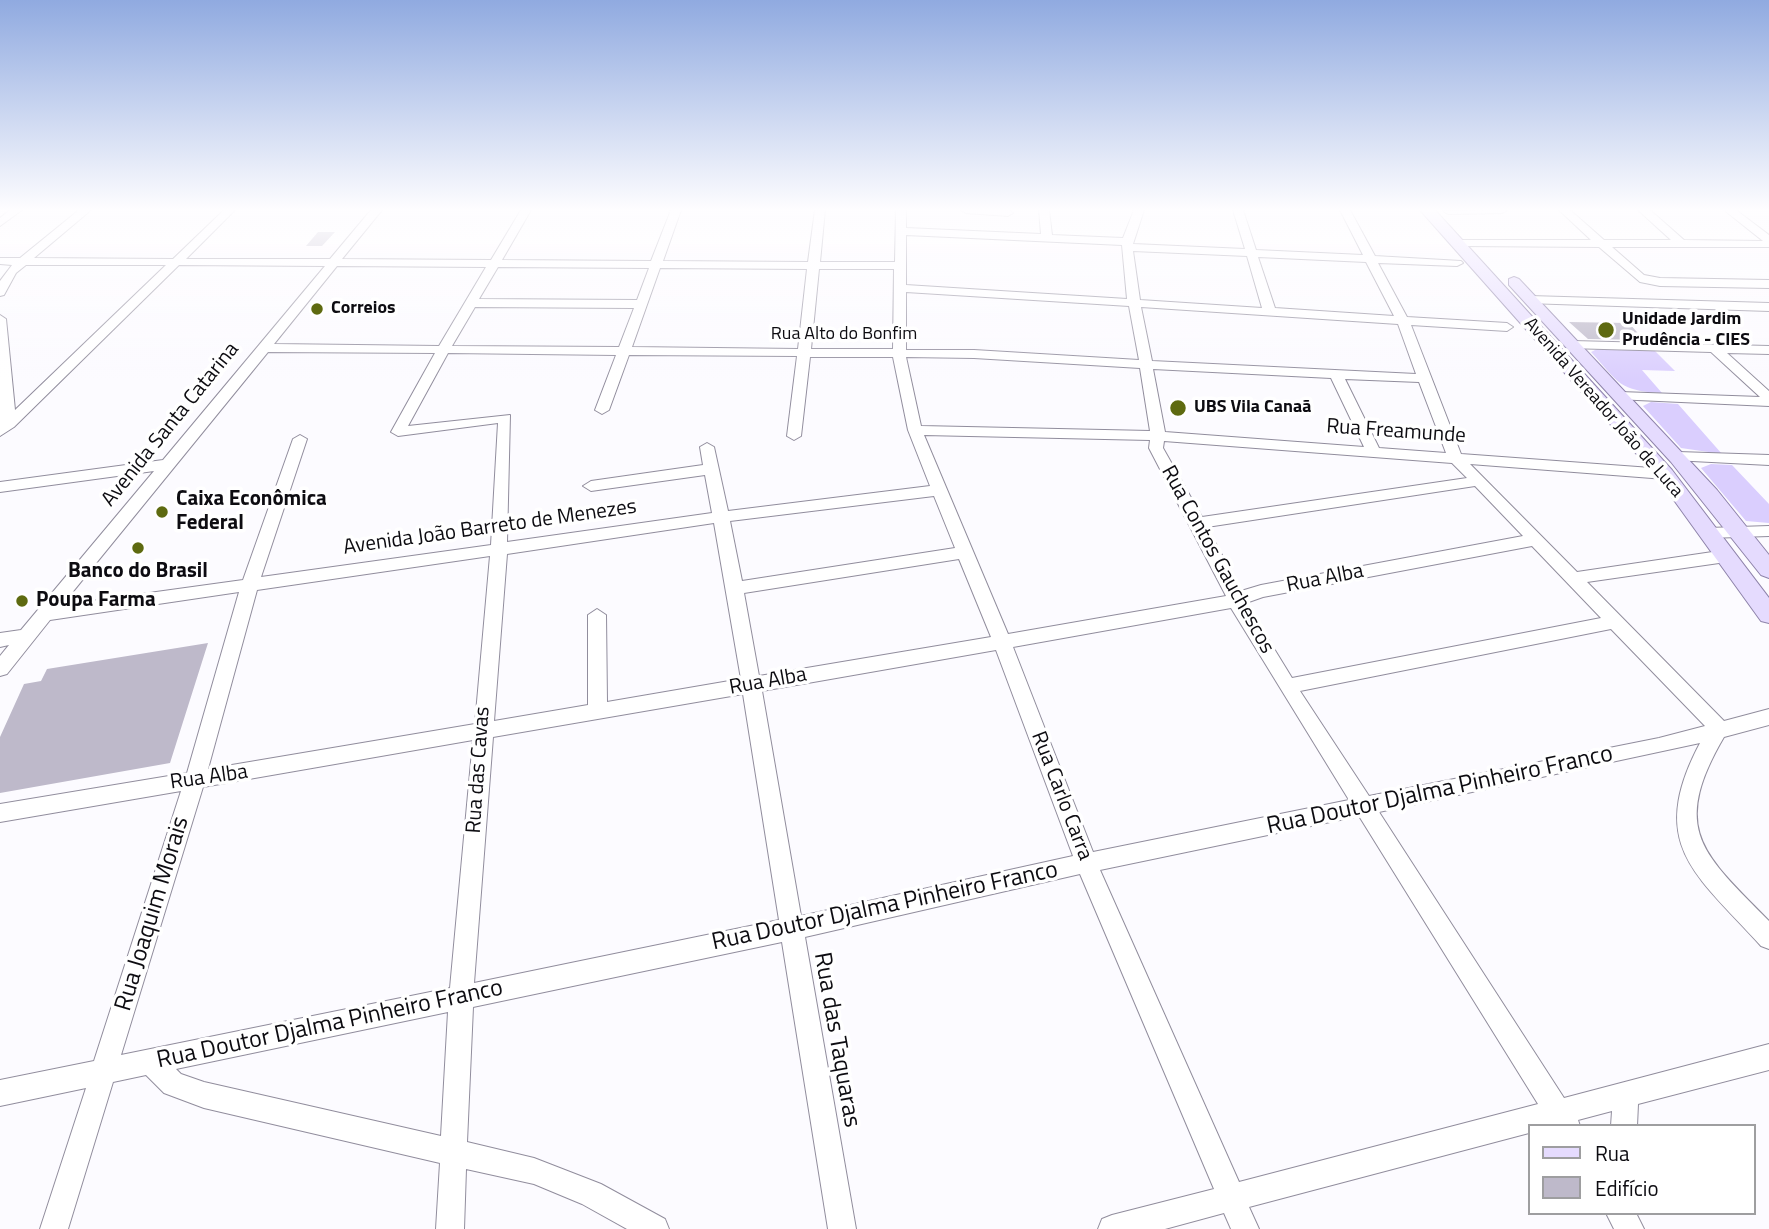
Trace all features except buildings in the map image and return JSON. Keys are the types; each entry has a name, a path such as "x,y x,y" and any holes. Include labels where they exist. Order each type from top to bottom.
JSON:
{"main road":[{"name":"Avenida Vereador João de Luca","path":"1480,267 1665,474 1769,615"},
{"name":"Avenida Vereador João de Luca","path":"1500,267 1678,457 1740,530 1769,570"}],"street":[{"path":"0,292 6,276 15,267"},
{"path":"4,428 169,267"},
{"name":"Avenida Santa Catarina","path":"0,669 331,267"},
{"path":"443,350 491,267"},
{"path":"602,410 656,267"},
{"path":"794,436 812,267"},
{"name":"Rua Carlo Carra","path":"902,267 899,354 915,430 1001,640 1086,863 1245,1229"},
{"name":"Rua Contos Gauchescos","path":"1131,267 1157,436 1156,449 1226,575 1244,618 1563,1119"},
{"path":"1256,267 1270,313"},
{"path":"1375,267 1403,321 1455,457 1719,728 1700,758 1687,818 1690,845 1769,938"},
{"path":"1625,267 1634,276 1647,280 1769,284"},
{"path":"902,288 1507,327"},
{"path":"1530,300 1769,307"},
{"path":"470,303 641,304"},
{"path":"0,319 4,428"},
{"path":"1573,345 1769,350"},
{"name":"Rua Alto do Bonfim","path":"263,348 974,354 1424,378"},
{"path":"1714,348 1769,400"},
{"name":"Rua das Cavas","path":"443,350 398,432 505,418 499,550 461,998 450,1229"},
{"path":"1336,375 1374,452"},
{"path":"1620,396 1769,400"},
{"name":"Rua Freamunde","path":"915,430 1157,436 1665,474"},
{"name":"Rua Joaquim Morais","path":"54,1229 106,1069 250,585 300,439"},
{"name":"Rua das Taquaras","path":"707,447 735,587 842,1229"},
{"path":"1678,457 1769,460"},
{"path":"0,487 169,464"},
{"path":"591,486 710,469"},
{"path":"1197,523 1477,481"},
{"name":"Avenida João Barreto de Menezes","path":"47,614 722,517 939,491"},
{"path":"1708,533 1769,531"},
{"name":"Rua Alba","path":"0,813 750,686 1001,640 1220,605 1235,598 1534,540"},
{"path":"735,587 965,552"},
{"path":"1574,578 1726,556"},
{"path":"597,615 598,711"},
{"path":"1288,686 1617,621"},
{"path":"0,640 29,636"},
{"name":"Rua Doutor Djalma Pinheiro Franco","path":"0,1093 790,929 1086,863 1659,746 1719,728 1769,717"},
{"path":"1542,1124 1563,1119 1626,1095 1769,1057"},
{"path":"152,1063 173,1084 204,1095 534,1171 591,1194 655,1229"},
{"path":"1624,1124 1626,1095"},
{"path":"1112,1229 1233,1197 1528,1127"}],"shaded area":[{"path":"1597,349 1654,350 1675,371 1642,370 1662,393 1637,390 1614,378 1591,352"},
{"path":"1651,402 1678,404 1722,454 1681,448 1643,406"},
{"path":"1711,464 1732,465 1769,504 1769,523 1746,521 1701,468"}],"place":[{"name":"Correios","path":"317,309"},
{"name":"Unidade Jardim Prudência - CIES","path":"1606,330"},
{"name":"UBS Vila Canaã","path":"1178,408"},
{"name":"Caixa Econômica Federal","path":"162,512"},
{"name":"Banco do Brasil","path":"138,548"},
{"name":"Poupa Farma","path":"22,601"}]}
